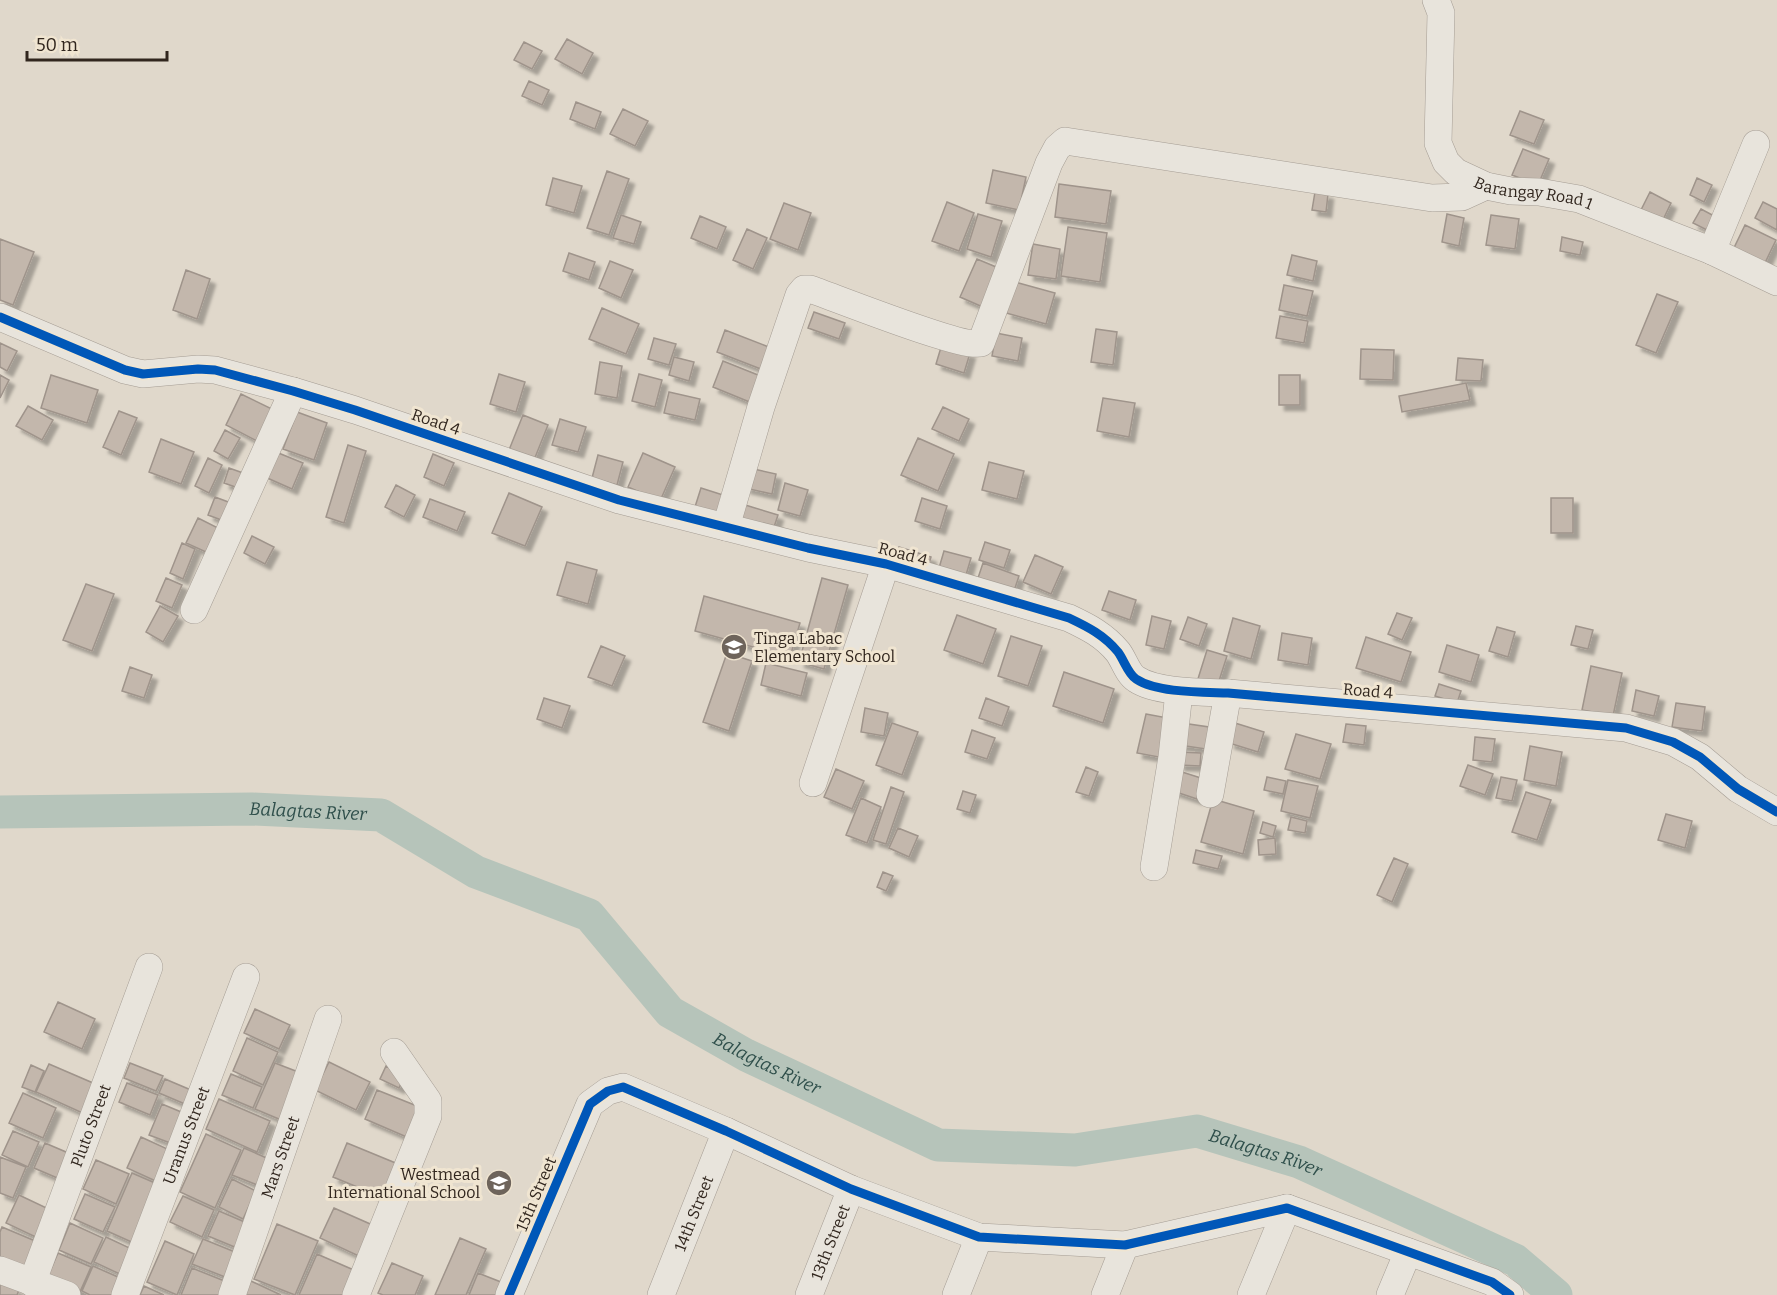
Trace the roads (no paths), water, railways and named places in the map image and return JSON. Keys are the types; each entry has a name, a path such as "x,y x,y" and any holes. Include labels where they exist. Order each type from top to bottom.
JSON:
{"street":[{"name":"Barangay Road 1","path":"1436,0 1441,13 1438,143 1446,162 1456,172 1486,186 1511,191 1539,192 1579,200 1712,251 1777,282"},
{"path":"726,527 761,407 799,295 804,289 810,289 958,341 969,344 981,343 1049,163 1057,148 1065,141 1432,198 1462,197 1486,186"},
{"path":"1712,251 1756,144"},
{"name":"Road 4","path":"0,317 125,370 143,374 198,369 215,370 293,391 619,500 808,548 886,564 1069,618 1097,631 1118,652 1134,678 1144,683 1179,692 1228,693 1626,728 1673,742 1700,757 1738,789 1777,812"},
{"path":"194,610 293,391"},
{"path":"813,783 886,564"},
{"path":"1154,867 1172,757 1179,692"},
{"path":"1210,794 1228,693"},
{"name":"Pluto Street","path":"32,1283 149,967"},
{"name":"Uranus Street","path":"125,1295 246,977"},
{"name":"Mars Street","path":"232,1295 328,1019"},
{"path":"357,1295 428,1116 428,1101 394,1052"},
{"name":"15th Street","path":"509,1295 590,1104 608,1091 623,1088 726,1131"},
{"path":"726,1131 851,1189 979,1237 1125,1245 1287,1208 1492,1282 1510,1295"},
{"name":"14th Street","path":"661,1295 726,1131"},
{"name":"13th Street","path":"809,1295 851,1189"},
{"path":"1251,1295 1287,1208"},
{"path":"956,1295 979,1237"},
{"path":"1105,1295 1125,1245"},
{"path":"1390,1295 1408,1252"},
{"path":"0,1270 67,1295"}],"waterway":[{"name":"Balagtas River","path":"0,812 252,809 381,815 476,872 589,915 670,1012 746,1055 938,1145 1075,1150 1197,1131 1299,1162 1515,1260 1556,1295"}],"place":[{"name":"Tinga Labac Elementary School","path":"734,647"},
{"name":"Westmead International School","path":"499,1183"}]}
